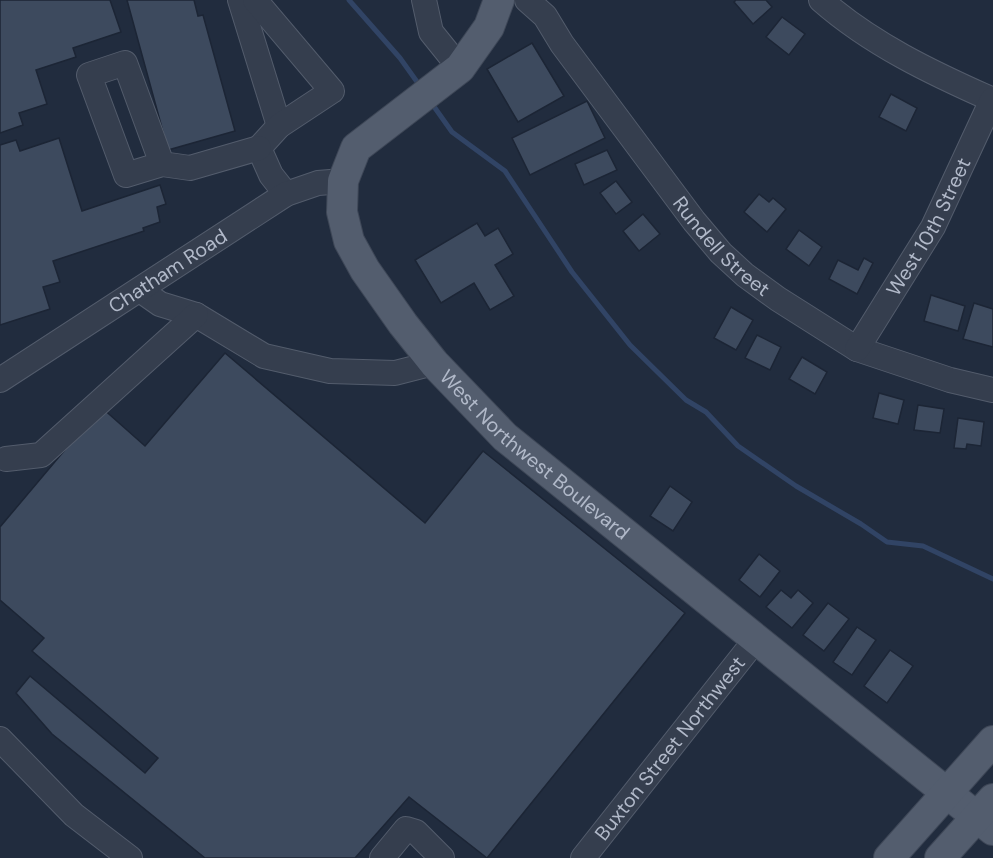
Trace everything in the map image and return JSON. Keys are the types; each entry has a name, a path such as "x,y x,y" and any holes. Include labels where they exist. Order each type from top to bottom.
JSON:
{"main road":[{"name":"West Northwest Boulevard","path":"499,0 489,27 460,68 356,148 343,181 342,212 349,241 365,270 435,363 505,437 947,793 988,816"},
{"path":"889,858 993,741"},
{"path":"940,858 988,816"}],"street":[{"path":"240,0 279,126"},
{"path":"162,164 125,63 89,75 126,175 162,164 190,168 260,148 279,126 332,91 255,0"},
{"path":"424,0 431,32 460,68"},
{"name":"Rundell Street","path":"527,0 545,16 562,44 694,222 721,253 745,275 778,299 857,349 950,381 993,390"},
{"path":"821,0 868,37 992,100"},
{"name":"West 10th Street","path":"857,349 933,227 992,100"},
{"path":"260,148 271,175 286,194"},
{"name":"Chatham Road","path":"0,380 286,194 318,183 343,181"},
{"path":"140,290 160,304 196,315 264,356 330,371 395,374 435,363"},
{"path":"6,459 41,455 196,315"},
{"name":"Buxton Street Northwest","path":"583,858 757,638"},
{"path":"0,739 74,815 130,858"},
{"path":"382,858 406,829 416,832 442,858"}],"building":[{"path":"0,0 110,0 121,32 73,48 76,57 36,70 47,104 19,113 23,125 0,133"},
{"path":"127,0 194,0 198,16 203,15 235,131 168,150"},
{"path":"736,0 766,0 772,7 753,24 734,2"},
{"path":"782,17 805,34 789,55 766,37"},
{"path":"532,43 564,96 518,122 487,69"},
{"path":"891,94 917,108 906,131 879,117"},
{"path":"587,101 605,138 530,175 512,138"},
{"path":"59,138 82,211 160,185 166,204 157,207 160,222 143,228 144,231 53,261 60,282 43,287 50,309 0,325 0,145 16,140 20,151"},
{"path":"607,150 617,170 584,185 575,164"},
{"path":"616,181 632,202 616,214 600,193"},
{"path":"759,194 769,202 773,198 786,209 767,232 744,212"},
{"path":"643,214 660,234 639,251 623,231"},
{"path":"477,223 485,236 498,228 513,254 495,265 514,296 490,310 474,283 441,303 415,260"},
{"path":"799,230 822,247 809,266 786,249"},
{"path":"864,258 873,263 857,294 829,279 838,260 858,270"},
{"path":"931,295 965,306 958,331 924,321"},
{"path":"974,303 993,309 993,347 963,339"},
{"path":"731,307 753,320 736,350 714,338"},
{"path":"757,335 781,347 770,370 745,358"},
{"path":"225,353 425,523 483,451 685,613 487,858 409,797 355,858 205,858 52,734 16,693 30,676 145,773 158,758 32,651 44,638 0,600 0,527 101,407 145,446"},
{"path":"802,357 827,372 815,394 789,379"},
{"path":"879,393 904,400 898,424 873,418"},
{"path":"918,405 944,409 940,433 914,430"},
{"path":"958,418 984,422 981,446 967,444 966,449 954,448"},
{"path":"670,486 692,502 673,531 650,516"},
{"path":"759,554 780,571 760,597 739,580"},
{"path":"781,590 791,598 798,590 813,603 792,628 766,607"},
{"path":"828,603 849,619 824,651 803,635"},
{"path":"857,627 876,640 852,675 833,662"},
{"path":"890,650 913,666 887,703 864,686"}],"waterway":[{"path":"349,0 400,58 420,86"},
{"path":"430,101 452,132 505,171 572,272 630,345 686,400 706,412 738,446 796,486 887,542 923,546 993,579"}]}
